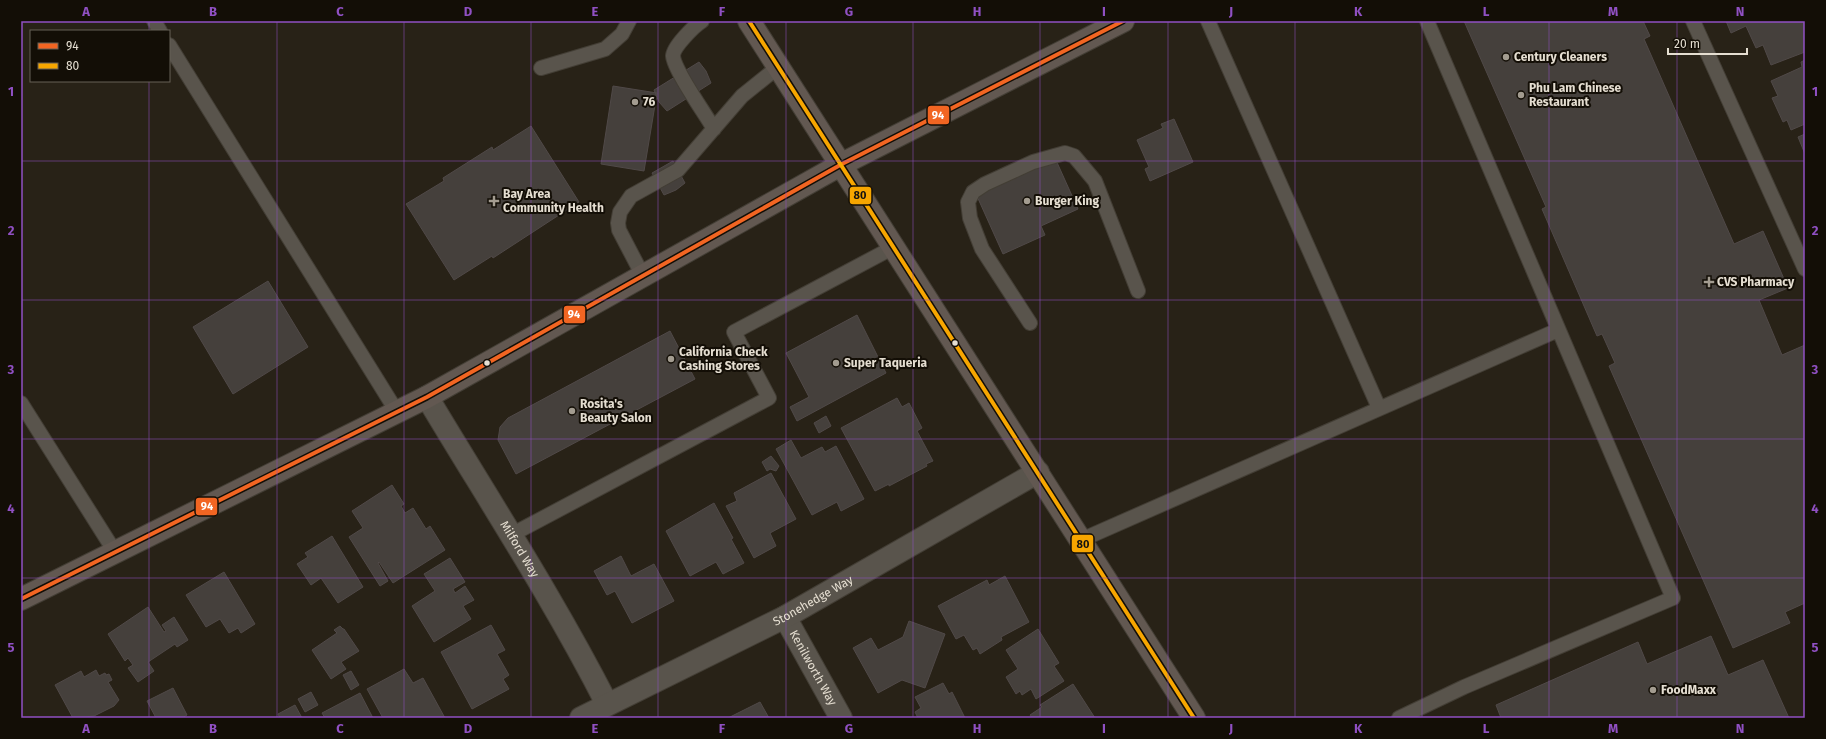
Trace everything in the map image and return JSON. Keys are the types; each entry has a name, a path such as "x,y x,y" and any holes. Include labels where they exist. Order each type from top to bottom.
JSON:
{"main road":[{"path":"750,21 1194,718"},
{"path":"21,598 427,397 842,164 1123,21"}],"street":[{"name":"Milford Way","path":"427,397 511,535 593,676 607,704"},
{"name":"Stonehedge Way","path":"581,718 784,617 1038,472"},
{"name":"Kenilworth Way","path":"784,617 841,718"}],"lane":[{"path":"154,21 159,30"},
{"path":"541,68 605,49 622,34 629,21"},
{"path":"702,21 675,48 673,56 680,74 714,129"},
{"path":"1208,21 1379,408"},
{"path":"1398,718 1464,687 1673,598 1427,21"},
{"path":"1693,21 1805,269"},
{"path":"170,47 397,412"},
{"path":"643,276 619,230 618,223 620,212 631,196 678,170 742,96 778,66"},
{"path":"1030,323 982,249 970,218 968,202 973,192 985,184 1033,162 1065,153 1074,156 1095,180 1138,291"},
{"path":"511,535 769,398 734,332 894,247"},
{"path":"1081,540 1558,330"},
{"path":"21,403 114,552"}],"building":[{"path":"1464,21 1643,21 1650,36 1644,39 1734,244 1763,231 1788,288 1759,300 1782,355 1805,345 1805,603 1785,612 1790,623 1733,648 1609,366 1615,363 1602,334 1597,336 1542,209 1546,207"},
{"path":"1726,21 1805,21 1805,52 1771,65 1763,45 1756,48 1746,26 1731,33"},
{"path":"1805,60 1805,124 1791,130 1787,120 1783,122 1772,98 1778,96 1771,81 1802,67 1801,62"},
{"path":"699,62 706,71 711,83 667,111 659,102 654,90"},
{"path":"613,86 657,93 644,171 601,164"},
{"path":"1174,119 1193,162 1150,181 1145,169 1149,167 1137,140 1163,128 1161,124"},
{"path":"531,126 579,202 493,258 492,256 454,280 406,204 444,181 443,178 492,147 493,150"},
{"path":"1805,134 1805,154 1798,137"},
{"name":"Burger King","path":"1055,158 1078,209 1041,226 1045,235 1003,254 976,194"},
{"path":"673,161 685,183 676,190 664,195 652,173"},
{"path":"268,281 308,347 233,394 193,327"},
{"name":"Super Taqueria","path":"857,315 886,373 797,421 790,407 809,397 786,353"},
{"path":"670,331 695,379 516,474 498,440 500,427 508,418"},
{"path":"897,398 902,407 909,403 922,428 917,431 933,461 926,464 927,466 889,486 889,484 875,491 841,428"},
{"path":"826,416 831,426 819,433 814,423"},
{"path":"791,440 801,458 822,447 825,452 836,446 864,499 841,511 837,502 812,515 776,449"},
{"path":"771,456 779,466 776,471 770,469 767,471 762,462"},
{"path":"771,473 796,519 770,533 776,546 754,558 726,506 737,501 734,493"},
{"path":"392,485 404,504 401,506 405,513 413,508 426,529 430,526 445,550 393,583 379,562 378,563 388,581 380,586 349,537 363,528 352,511"},
{"path":"714,503 733,538 731,539 744,563 723,574 716,562 690,576 666,531"},
{"path":"332,536 363,587 338,603 321,578 311,585 297,564 308,557 305,553"},
{"path":"621,556 631,576 654,564 674,601 632,623 615,591 607,595 594,571"},
{"path":"450,558 465,582 453,589 455,593 465,586 474,600 463,606 471,619 434,642 412,606 435,591 424,574"},
{"path":"224,572 255,624 241,633 238,628 229,633 220,619 206,627 186,595"},
{"path":"1005,576 1029,622 1001,637 1002,640 980,654 977,648 973,650 964,635 956,639 938,606 987,580 989,585"},
{"path":"148,607 164,632 166,631 162,625 174,617 188,640 177,647 175,644 148,662 154,671 138,682 128,668 133,665 128,658 125,661 108,634"},
{"path":"909,621 945,634 925,688 902,680 878,693 853,648 871,638 878,650 903,637"},
{"path":"491,625 505,650 497,654 509,675 503,679 509,689 472,709 441,652"},
{"path":"340,626 344,629 359,651 341,662 346,669 331,679 312,650 337,633 334,630"},
{"path":"1038,629 1059,663 1054,666 1064,681 1036,699 1031,689 1022,695 1020,691 1016,694 1006,677 1018,669 1006,650"},
{"name":"FoodMaxx","path":"1711,636 1728,675 1763,660 1789,718 1501,718 1496,705 1638,642 1647,664"},
{"path":"404,669 413,683 423,678 445,718 383,718 367,689"},
{"path":"96,670 99,676 105,673 106,675 109,674 112,680 108,682 119,700 114,706 94,716 73,718 55,685 81,671 84,677"},
{"path":"351,671 359,685 351,690 343,675"},
{"path":"943,683 949,694 952,692 965,718 918,718 915,712 921,708 915,697"},
{"path":"1073,684 1095,718 1032,718 1030,715 1042,707 1040,705"},
{"path":"173,688 187,715 182,718 156,718 147,701"},
{"path":"311,692 318,705 305,712 298,699"},
{"path":"360,693 373,718 325,718 322,713"},
{"path":"760,702 769,718 728,718"},
{"path":"295,705 302,718 280,718 278,714"}],"transit line":[{"name":"80","path":"749,21 1194,718"},
{"name":"94","path":"21,599 427,397 842,164 1123,21"}],"place":[{"name":"Century Cleaners","path":"1506,57"},
{"name":"Phu Lam Chinese Restaurant","path":"1521,95"},
{"name":"76","path":"635,102"},
{"name":"Bay Area Community Health","path":"494,201"},
{"name":"Burger King","path":"1027,201"},
{"name":"CVS Pharmacy","path":"1709,282"},
{"name":"California Check Cashing Stores","path":"671,359"},
{"name":"Super Taqueria","path":"836,363"},
{"name":"Rosita's Beauty Salon","path":"572,411"},
{"name":"FoodMaxx","path":"1653,690"}]}
